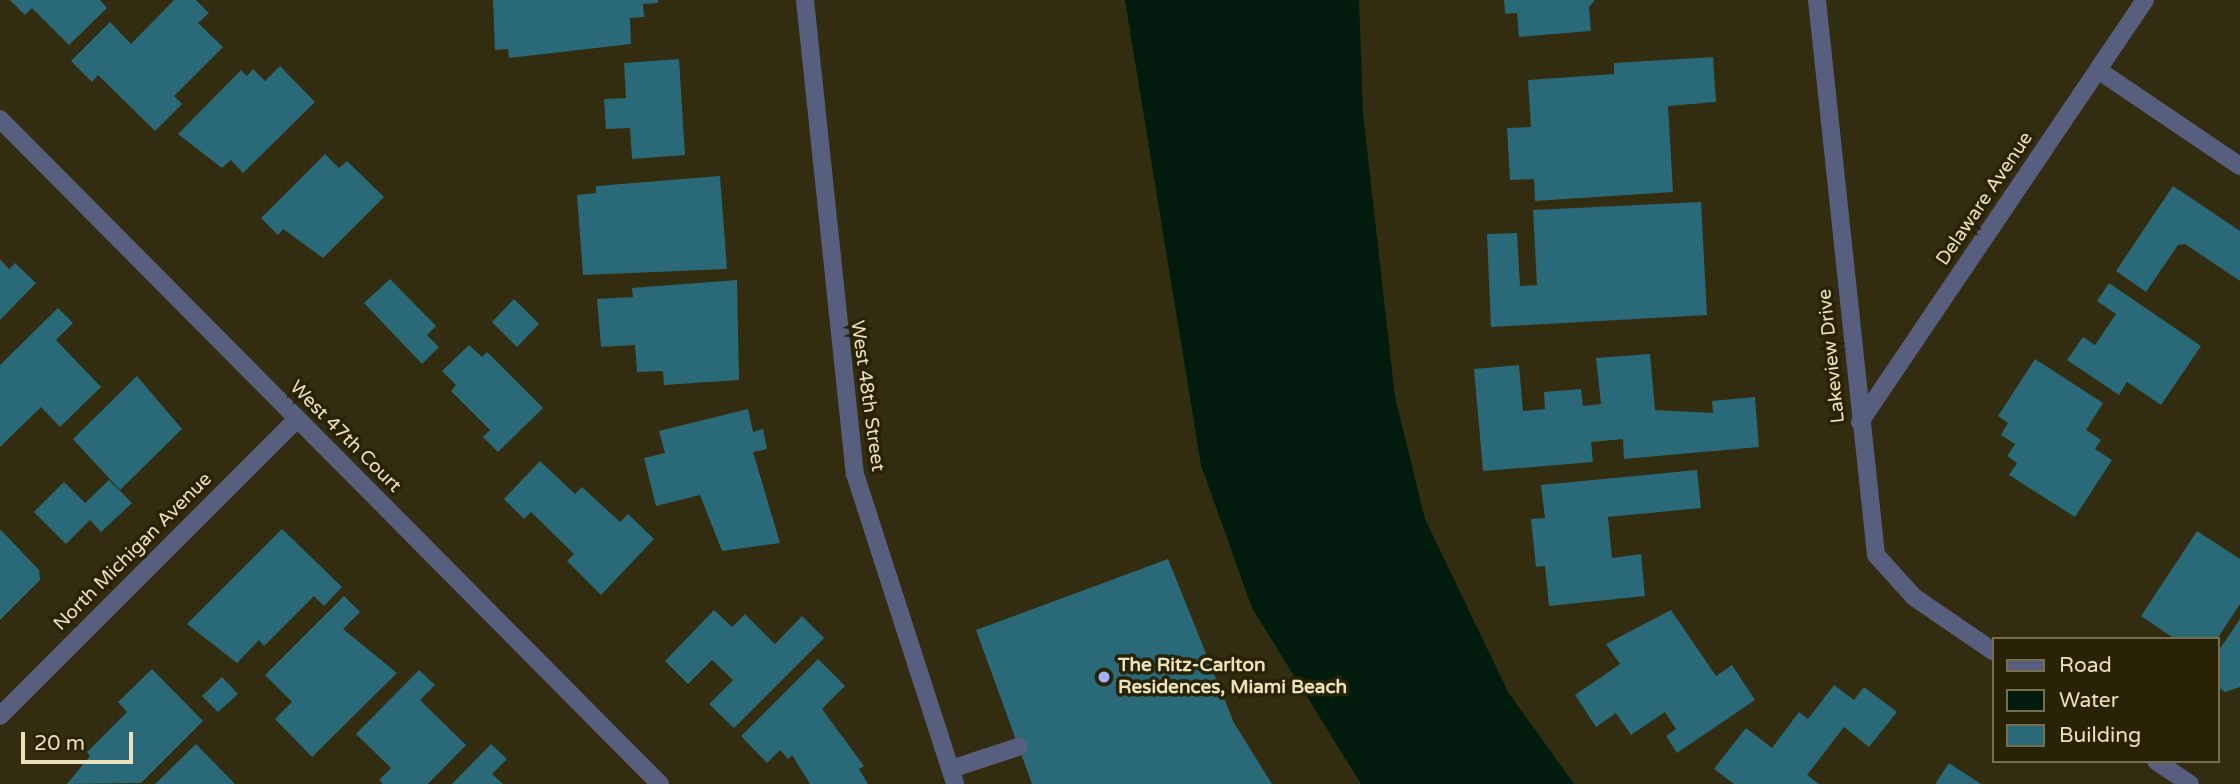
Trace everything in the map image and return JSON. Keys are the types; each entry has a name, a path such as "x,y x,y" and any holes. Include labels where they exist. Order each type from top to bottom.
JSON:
{"street":[{"name":"West 48th Street","path":"804,0 855,474 953,776"},
{"name":"Lakeview Drive","path":"1817,0 1876,555 1914,597 1992,650"},
{"name":"Delaware Avenue","path":"1860,422 2146,0"},
{"path":"2098,70 2240,166"},
{"name":"West 47th Court","path":"0,119 660,784"},
{"name":"North Michigan Avenue","path":"0,716 297,419"},
{"path":"953,776 1018,747"},
{"path":"2159,763 2190,784"}],"water":[{"path":"1125,0 1359,0 1363,114 1395,397 1425,519 1508,692 1574,784 1361,784 1252,608 1201,465"}],"building":[{"path":"10,0 100,0 107,8 69,45 32,8 25,15"},
{"path":"174,0 196,0 209,13 198,23 223,47 174,96 182,104 155,131 98,75 92,82 71,61 110,22 131,44"},
{"path":"493,0 658,0 658,3 643,4 644,17 630,18 631,44 509,58 508,49 495,50"},
{"path":"1504,0 1595,0 1589,7 1591,31 1519,37 1517,13 1505,14"},
{"path":"1713,57 1716,102 1668,106 1673,192 1535,201 1534,179 1510,180 1507,128 1531,127 1528,80 1614,74 1614,63"},
{"path":"679,59 685,155 632,159 630,128 606,129 604,99 626,98 624,63"},
{"path":"280,66 315,102 243,173 231,160 222,168 178,134 241,70 247,76 253,69 265,81"},
{"path":"325,154 339,168 347,161 384,197 323,258 283,229 278,235 261,218"},
{"path":"720,176 727,269 583,275 577,195 596,193 596,186"},
{"path":"2173,186 2240,231 2240,281 2185,244 2178,245 2146,292 2116,271"},
{"path":"1701,202 1707,315 1491,327 1487,234 1517,233 1520,286 1537,285 1533,210"},
{"path":"0,259 9,269 15,263 36,283 0,320"},
{"path":"390,279 436,326 427,335 439,347 422,364 364,303"},
{"path":"737,280 739,380 664,385 663,371 637,372 635,345 601,347 597,299 633,297 632,288"},
{"path":"2109,283 2201,346 2161,405 2127,382 2119,395 2067,360 2083,337 2095,345 2116,314 2097,301"},
{"path":"514,299 539,324 517,347 492,322"},
{"path":"58,308 73,323 56,340 101,387 60,427 41,407 0,447 0,365"},
{"path":"469,345 482,357 487,352 543,408 498,452 483,437 490,430 451,391 456,385 442,371"},
{"path":"1650,354 1655,410 1713,413 1712,401 1755,397 1759,447 1624,459 1623,439 1591,442 1593,462 1483,471 1474,369 1519,365 1523,411 1545,409 1544,392 1581,389 1583,406 1601,404 1596,358"},
{"path":"2035,359 2103,403 2086,430 2101,440 2095,449 2112,460 2075,517 2009,475 2017,463 2007,456 2015,444 2001,435 2008,423 1998,416"},
{"path":"137,376 182,429 120,490 73,439"},
{"path":"748,409 753,432 763,429 767,449 753,452 780,543 722,551 700,495 656,506 644,458 665,453 659,431"},
{"path":"540,461 575,494 582,487 620,522 628,514 654,539 601,595 567,561 574,554 531,512 524,519 504,499"},
{"path":"1697,470 1701,508 1608,517 1612,558 1641,554 1645,596 1549,606 1545,566 1536,567 1531,519 1545,518 1541,485"},
{"path":"109,480 132,503 101,532 90,520 66,544 34,512 64,482 85,503"},
{"path":"0,529 39,570 40,580 0,620"},
{"path":"282,529 342,587 324,606 314,596 264,646 259,640 237,663 187,624"},
{"path":"2197,531 2240,559 2240,604 2218,637 2172,637 2141,616"},
{"name":"The Ritz-Carlton Residences, Miami Beach","path":"1168,559 1234,723 1272,784 1032,784 976,630"},
{"path":"344,596 360,612 343,629 397,673 312,757 275,719 292,702 265,675"},
{"path":"714,610 732,627 745,614 775,644 802,616 824,638 734,728 709,704 733,680 712,660 688,684 665,661"},
{"path":"1671,610 1716,676 1732,665 1755,700 1677,753 1666,736 1676,729 1665,712 1631,735 1616,713 1596,727 1575,695 1620,664 1606,644"},
{"path":"2240,619 2240,687 2225,692 2219,688 2219,650"},
{"path":"818,659 845,686 822,709 864,766 859,769 868,784 810,784 792,755 788,759 780,750 767,763 741,736"},
{"path":"152,669 203,721 141,783 67,784 90,756 87,752 127,712 118,702"},
{"path":"419,670 435,685 420,700 466,745 428,784 383,784 379,780 391,768 356,734"},
{"path":"222,677 238,694 218,712 202,696"},
{"path":"1834,685 1854,700 1864,687 1897,712 1869,747 1844,727 1807,775 1819,784 1734,784 1714,769 1746,728 1772,748 1799,712 1808,719"},
{"path":"196,744 235,784 155,784"},
{"path":"491,744 507,759 492,774 503,784 452,784"},
{"path":"1949,763 1981,784 1935,784"}],"place":[{"name":"The Ritz-Carlton Residences, Miami Beach","path":"1104,677"}]}
